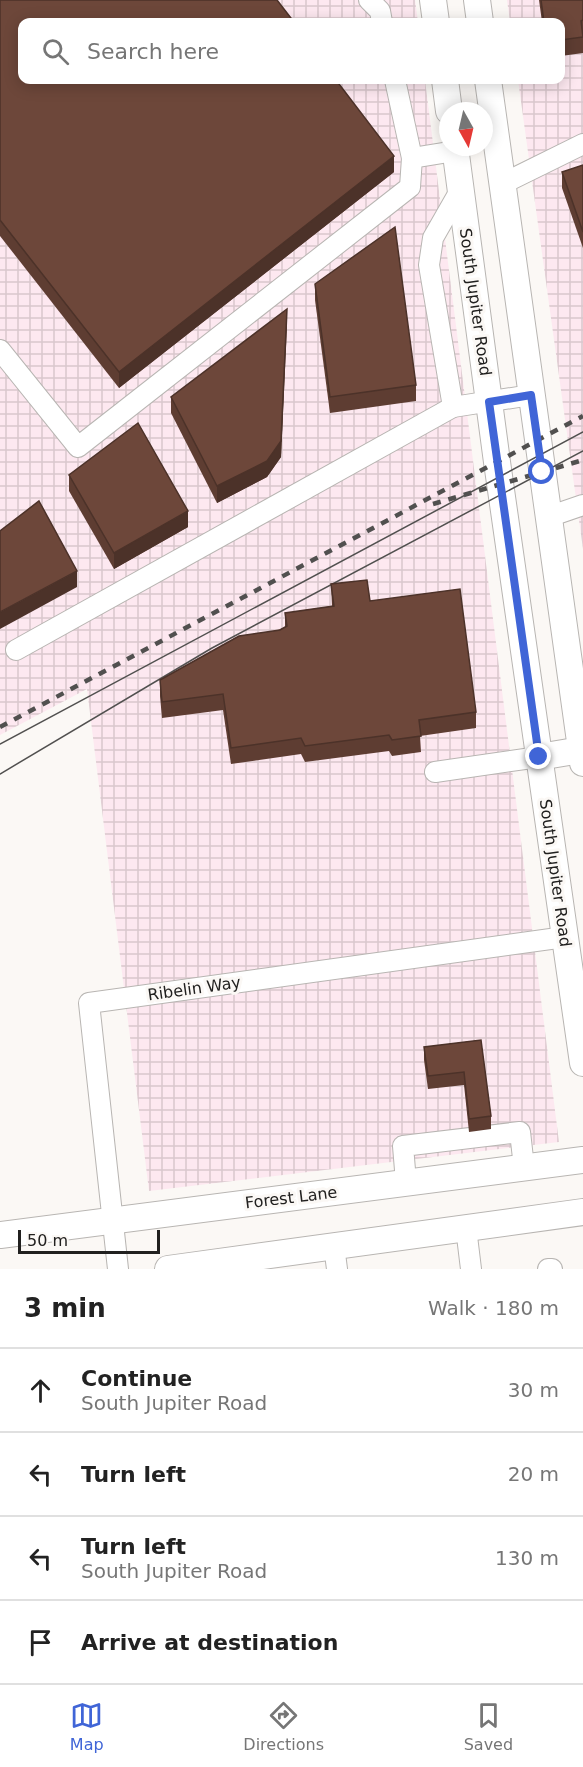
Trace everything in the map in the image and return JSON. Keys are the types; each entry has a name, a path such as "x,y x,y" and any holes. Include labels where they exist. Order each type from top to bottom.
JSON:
{"main road":[{"path":"433,0 435,18"},
{"path":"477,0 479,18"},
{"path":"446,84 448,102"},
{"path":"489,84 582,754 539,757"},
{"name":"South Jupiter Road","path":"456,156 583,1063"},
{"path":"461,189 502,184"},
{"name":"Forest Lane","path":"0,1235 583,1160"},
{"path":"168,1269 336,1258 466,1228 583,1212"}],"lane":[{"path":"369,0 380,11 381,18"},
{"path":"0,350 78,447 410,187 412,158 396,84"},
{"path":"502,184 583,144"},
{"path":"412,158 439,152"},
{"path":"453,407 429,265 432,238 461,189"},
{"path":"16,650 453,407 531,395"},
{"path":"548,517 583,505"},
{"path":"435,772 539,757"},
{"name":"Ribelin Way","path":"118,1269 89,1003 565,937"},
{"path":"406,1182 403,1146 426,1143 520,1132 524,1167"},
{"path":"466,1228 471,1269"}],"shaded area":[{"path":"0,0 415,0 417,18 18,18 18,84 426,84 559,1142 149,1191 87,689 0,735"},
{"path":"507,0 583,0 583,549 519,84 565,84 565,18 509,18"}],"building":[{"path":"0,0 277,0 291,18 18,18 18,84 339,84 394,156 119,372 0,220"},
{"path":"541,0 583,0 583,20 581,21 583,37 565,39 565,18 543,18"},
{"path":"583,165 583,232 562,172"},
{"path":"395,227 416,385 330,397 315,284"},
{"path":"287,309 281,441 267,461 217,486 171,397"},
{"path":"138,423 188,511 114,553 69,475"},
{"path":"39,501 77,571 0,612 0,531"},
{"path":"367,580 370,601 460,589 476,712 419,720 421,736 392,740 389,735 305,746 301,738 231,748 223,694 162,702 160,680 239,636 280,630 287,626 285,613 334,606 331,584"},
{"path":"481,1040 491,1116 469,1119 464,1072 428,1076 424,1047"}],"tram line":[{"path":"0,744 583,432"},
{"path":"0,774 212,648 583,451"}],"railway":[{"path":"0,727 583,416"},
{"path":"433,504 583,460"}],"route":[{"path":"539,757 489,402 531,395 542,472"}]}
